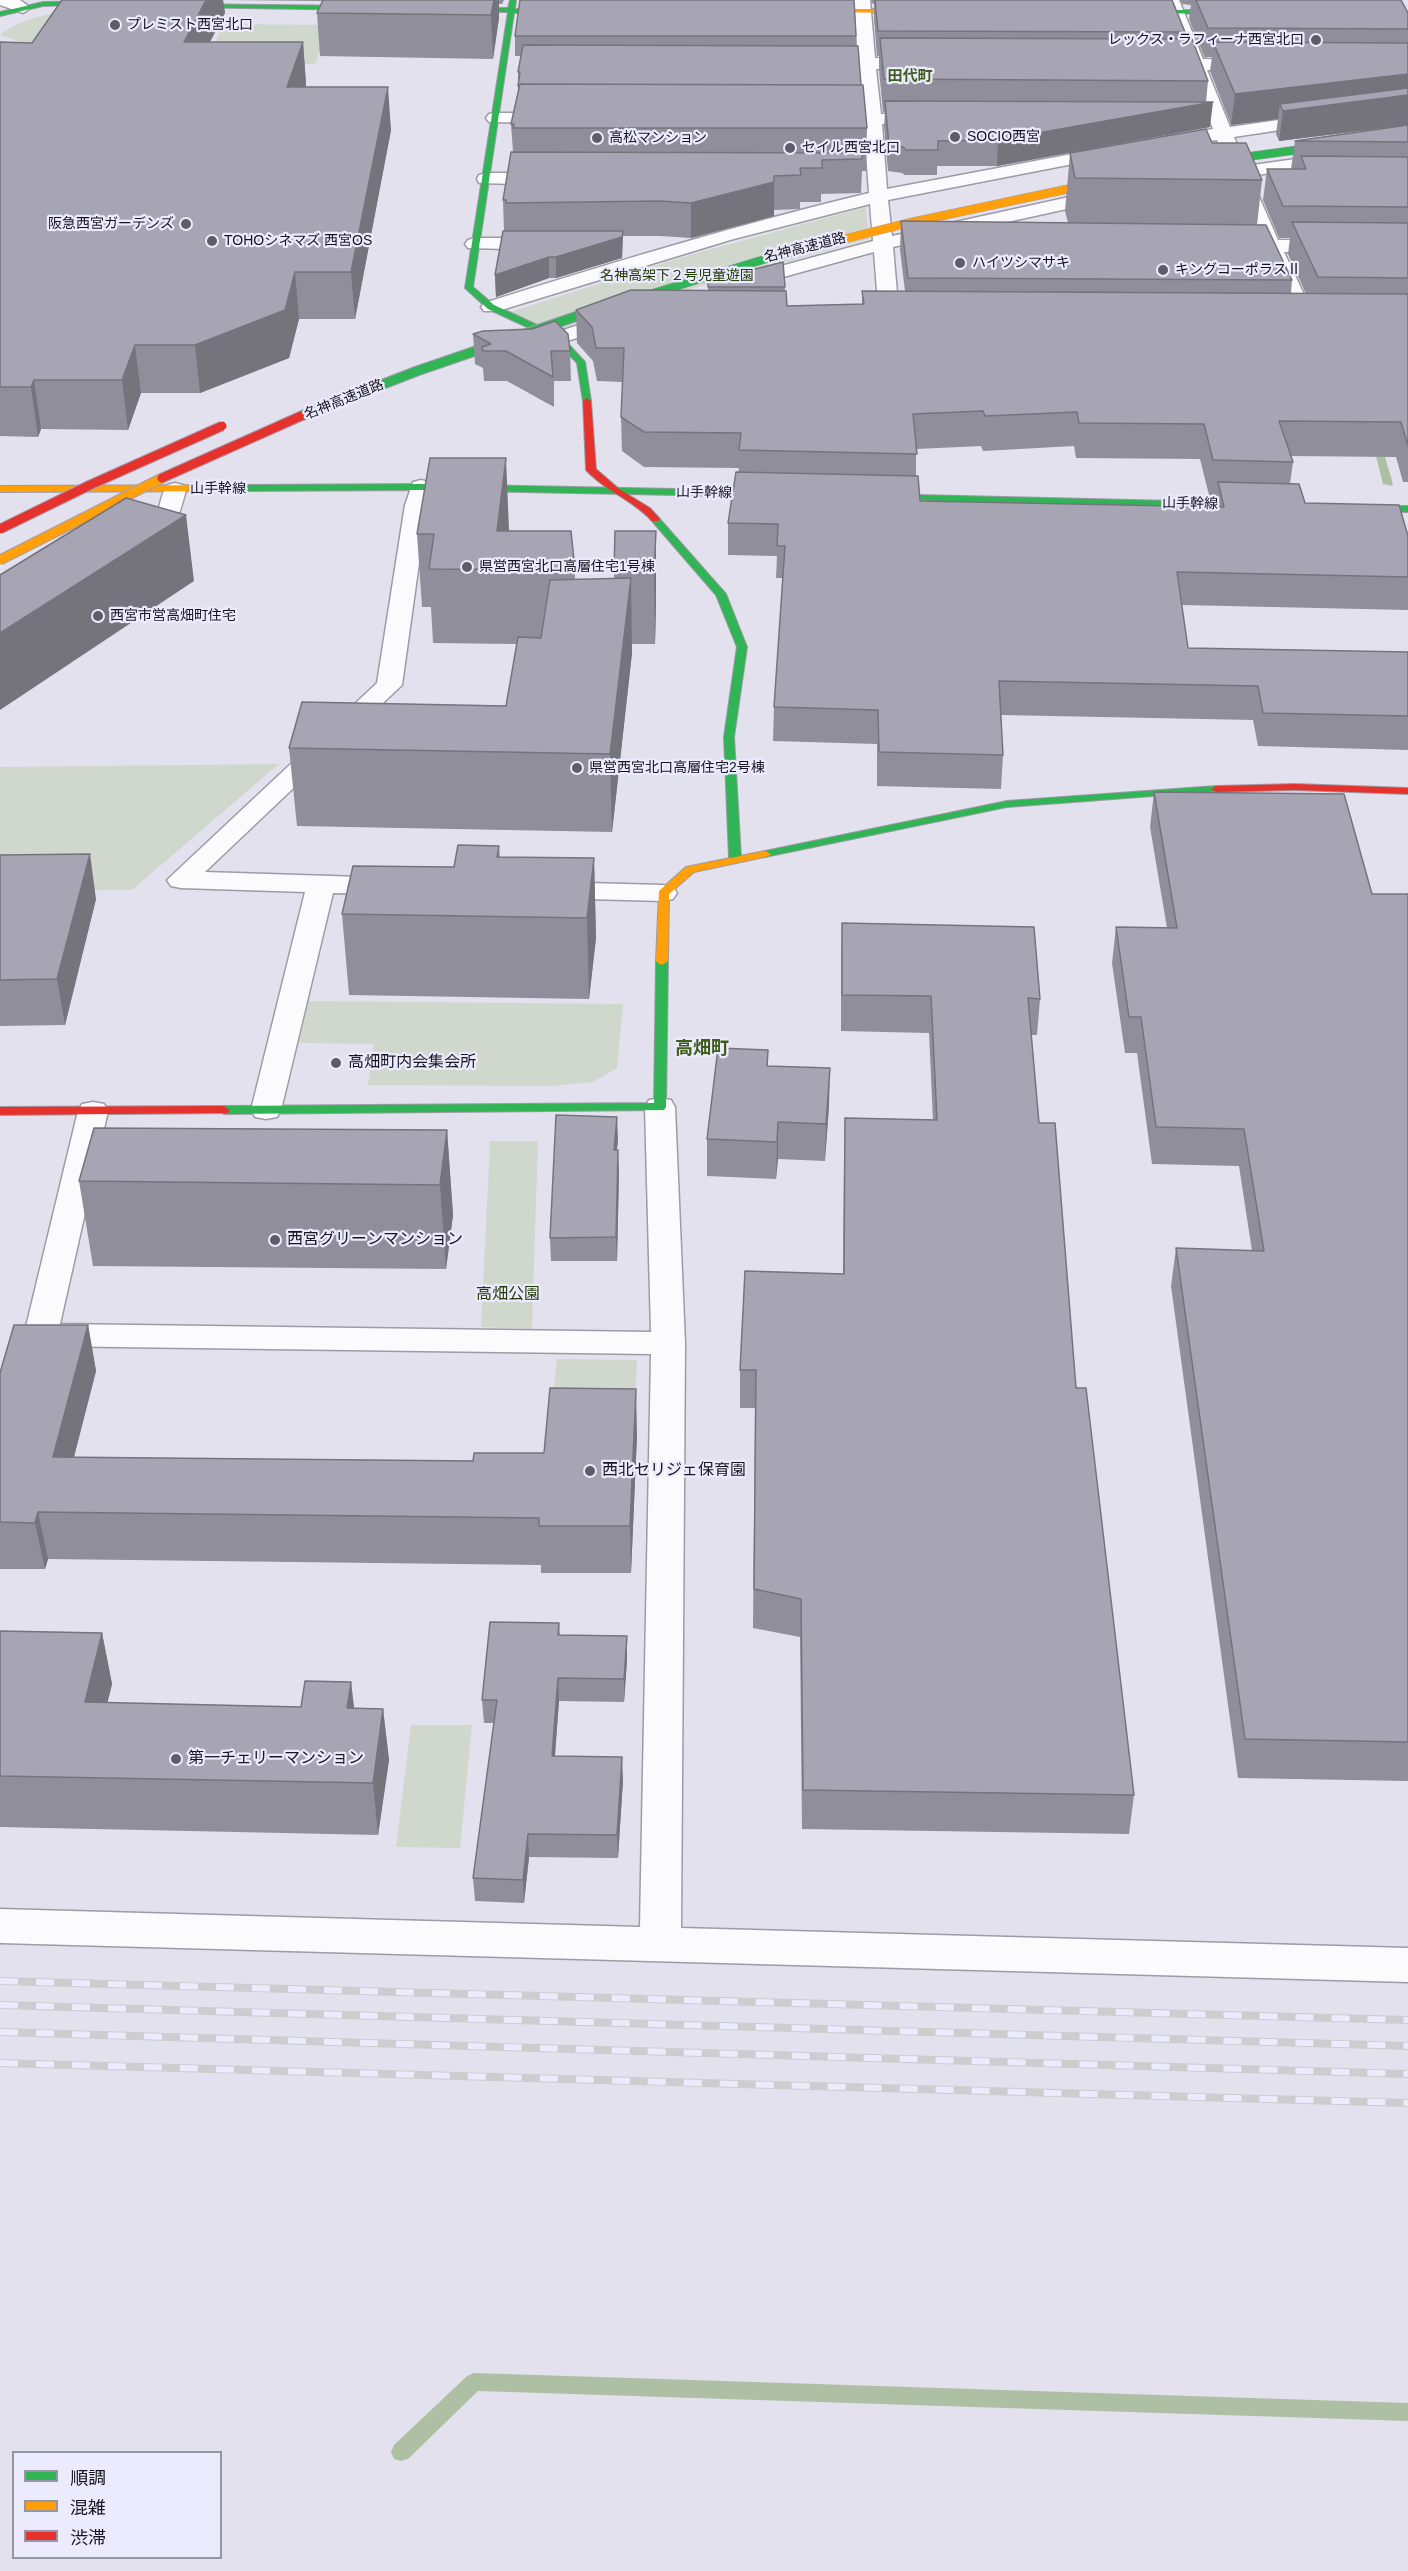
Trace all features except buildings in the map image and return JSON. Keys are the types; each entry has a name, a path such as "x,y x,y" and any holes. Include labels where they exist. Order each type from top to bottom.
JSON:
{"main road":[{"path":"0,14 53,4 106,2"},
{"path":"166,4 381,8"},
{"path":"441,9 512,5 578,10"},
{"path":"512,5 469,288 492,314 558,338 581,362 588,410 591,470 616,491 647,510 721,594 742,647 729,737 735,858"},
{"path":"796,10 863,5 933,11"},
{"path":"1119,12 1174,6 1246,12"},
{"path":"1141,152 1408,120"},
{"path":"1191,173 1315,146 1408,135"},
{"name":"名神高速道路","path":"0,560 207,457 364,391 481,347 660,289 874,230 1044,192 1123,185"},
{"name":"名神高速道路","path":"861,216 884,195"},
{"path":"0,529 90,485 238,419"},
{"name":"山手幹線","path":"0,489 175,490 421,487 788,495"},
{"name":"山手幹線","path":"860,496 1275,506"},
{"path":"1345,508 1408,509"},
{"path":"0,1111 660,1107 663,893 690,869 1007,804 1181,790 1295,787 1408,791"}],"street":[{"path":"0,0 7,0 23,8"},
{"path":"863,5 872,119 884,195 879,316 913,316"},
{"path":"1174,6 1254,210 1284,247 1305,318"},
{"path":"503,62 526,62"},
{"path":"796,63 936,64"},
{"path":"1141,64 1278,65"},
{"path":"492,314 884,195 968,185 1141,152 1220,126 1313,120 1408,110"},
{"path":"495,118 577,118"},
{"path":"801,119 944,119"},
{"path":"1193,120 1220,126"},
{"path":"1241,176 1408,148"},
{"path":"1191,173 1314,181"},
{"path":"486,179 569,179"},
{"path":"854,179 884,195"},
{"path":"558,338 629,315 882,244 1078,199 1123,185"},
{"path":"476,244 567,244"},
{"path":"636,244 691,253"},
{"path":"882,244 965,244"},
{"path":"1214,246 1408,247"},
{"path":"629,315 652,315"},
{"path":"1282,318 1328,318"},
{"path":"416,886 181,880 389,685 421,487"},
{"path":"123,550 141,544 164,523 175,490"},
{"path":"266,1110 321,884"},
{"path":"522,889 663,893"},
{"path":"660,1107 668,1343 660,1943"},
{"path":"93,1111 40,1335 668,1343"},
{"path":"0,1926 1408,1965"}],"green space":[{"path":"85,10 56,54 0,35 30,20 51,14"},
{"path":"225,24 329,25 315,64 204,62"},
{"name":"名神高架下２号児童遊園","path":"866,207 869,239 721,280 554,331 510,312 686,256"},
{"path":"279,764 132,890 0,891 0,767"},
{"path":"308,1001 623,1004 617,1068 593,1082 553,1086 368,1085 374,1044 299,1043"},
{"name":"高畑公園","path":"490,1141 538,1141 532,1329 481,1327"},
{"path":"557,1359 637,1360 634,1414 551,1413"},
{"path":"411,1725 472,1725 460,1848 396,1847"}],"waterway":[{"path":"1180,0 1182,4"},
{"path":"1191,25 1206,59"},
{"path":"1376,440 1388,484"},
{"path":"401,2452 474,2382 1408,2412"}],"railway":[{"path":"0,1981 1408,2020"},
{"path":"0,2005 1408,2046"},
{"path":"0,2032 1408,2074"},
{"path":"0,2063 1408,2103"}],"traffic: fast":[{"path":"513,0 469,288 491,307 558,338 581,362 587,401"},
{"path":"0,14 43,4 104,3"},
{"path":"180,5 365,8"},
{"path":"456,10 563,11"},
{"path":"1131,12 1235,12"},
{"path":"1208,162 1408,135"},
{"path":"301,416 417,371 534,330 772,257"},
{"path":"241,488 421,487 778,494"},
{"path":"875,497 1261,506"},
{"path":"1355,508 1408,509"},
{"path":"655,519 721,594 742,647 729,737 735,858"},
{"path":"765,854 1007,804 1216,789"},
{"path":"224,1110 660,1107 662,961"}],"traffic: slow":[{"path":"810,11 920,11"},
{"path":"772,257 908,223 1110,180"},
{"path":"0,560 162,478"},
{"path":"0,489 241,488"},
{"path":"662,961 663,893 690,869 765,854"}],"traffic: jam":[{"path":"587,401 591,470 616,491 647,510 655,519"},
{"path":"162,478 301,416"},
{"path":"0,529 90,485 222,426"},
{"path":"1216,789 1295,787 1408,791"},
{"path":"0,1111 224,1110"}],"place":[{"name":"プレミスト西宮北口","path":"115,25"},
{"name":"レックス・ラフィーナ西宮北口","path":"1316,40"},
{"name":"SOCIO西宮","path":"955,137"},
{"name":"高松マンション","path":"597,138"},
{"name":"セイル西宮北口","path":"790,148"},
{"name":"阪急西宮ガーデンズ","path":"186,224"},
{"name":"TOHOシネマズ 西宮OS","path":"212,241"},
{"name":"ハイツシマサキ","path":"960,263"},
{"name":"キングコーポラスⅡ","path":"1163,270"},
{"name":"県営西宮北口高層住宅1号棟","path":"467,567"},
{"name":"西宮市営高畑町住宅","path":"98,616"},
{"name":"県営西宮北口高層住宅2号棟","path":"577,768"},
{"name":"高畑町内会集会所","path":"336,1063"},
{"name":"西宮グリーンマンション","path":"275,1240"},
{"name":"西北セリジェ保育園","path":"590,1471"},
{"name":"第一チェリーマンション","path":"176,1759"}],"district":[{"name":"田代町","path":"910,77"},
{"name":"高畑町","path":"702,1049"}]}
